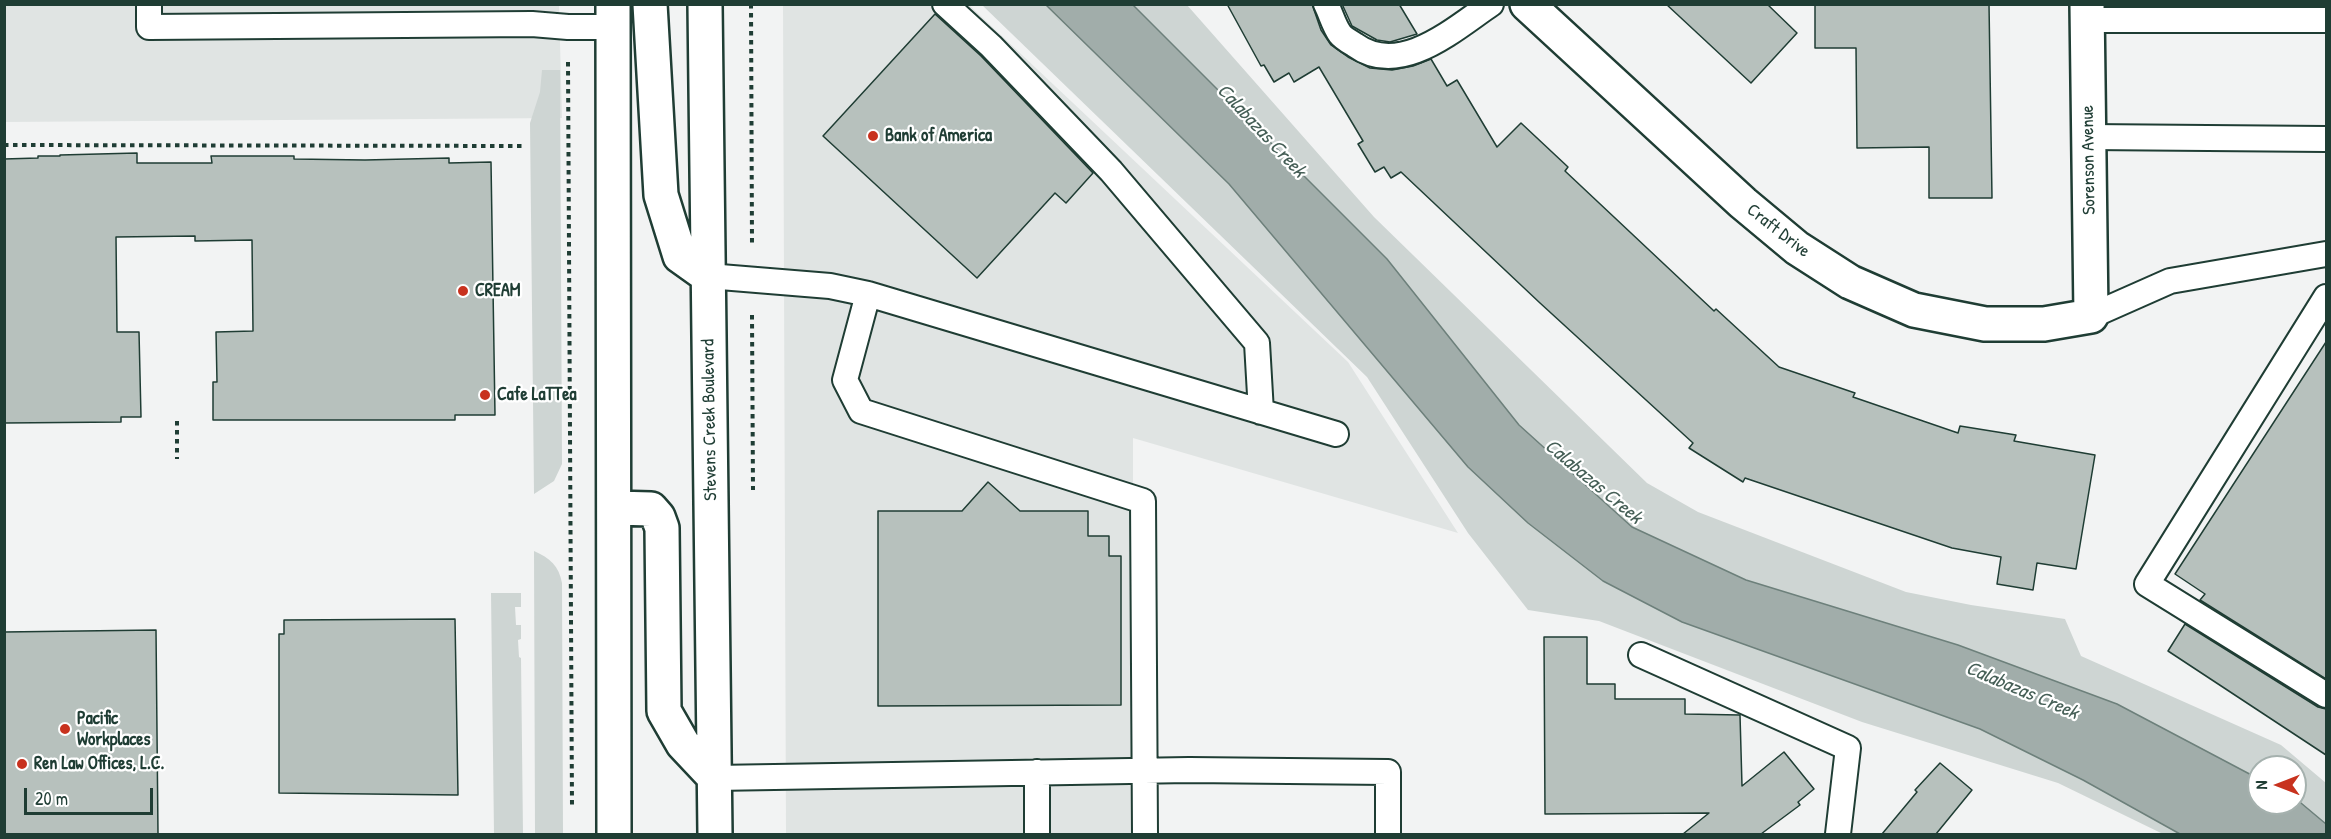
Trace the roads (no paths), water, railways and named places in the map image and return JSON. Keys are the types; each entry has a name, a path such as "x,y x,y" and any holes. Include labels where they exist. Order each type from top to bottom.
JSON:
{"main road":[{"path":"650,4 661,195 680,256 708,276"},
{"name":"Stevens Creek Boulevard","path":"705,4 715,834"},
{"name":"Craft Drive","path":"1527,4 1743,203 1797,248 1850,282 1914,310 1985,324 2044,324 2091,316"},
{"name":"Sorenson Avenue","path":"2087,12 2091,316"},
{"path":"613,16 614,834"},
{"path":"615,508 651,509 660,522 664,543 664,711 683,744 715,778"}],"lane":[{"path":"149,4 149,27 532,24 568,27 613,16"},
{"path":"945,4 991,46 1111,171 1257,343 1261,412"},
{"path":"1326,4 1340,35 1365,52 1388,56 1408,54 1427,47 1491,4"},
{"path":"2087,12 2326,20"},
{"path":"2089,137 2326,140"},
{"path":"2091,316 2170,281 2326,254"},
{"path":"708,276 830,286 868,294 1336,434"},
{"path":"868,294 845,380 861,411 1143,501 1145,834"},
{"path":"2326,297 2147,584 2326,695"},
{"path":"1641,655 1848,748 1838,834"},
{"path":"715,778 1144,771 1388,772 1388,834"},
{"path":"1036,772 1037,834"}],"water":[{"name":"Calabazas Creek","path":"1046,5 1133,5 1387,259 1519,425 1632,527 1746,580 1958,645 2117,704 2247,773 2247,815 2307,815 2307,808 2326,824 2326,834 2180,834 2083,780 1980,729 1682,622 1603,581 1528,523 1468,467 1229,184"}],"place":[{"name":"Bank of America","path":"873,136"},
{"name":"CREAM","path":"463,291"},
{"name":"Cafe LaTTea","path":"485,395"},
{"name":"Pacific Workplaces","path":"65,729"},
{"name":"Ren Law Offices, L.C.","path":"22,764"}]}
